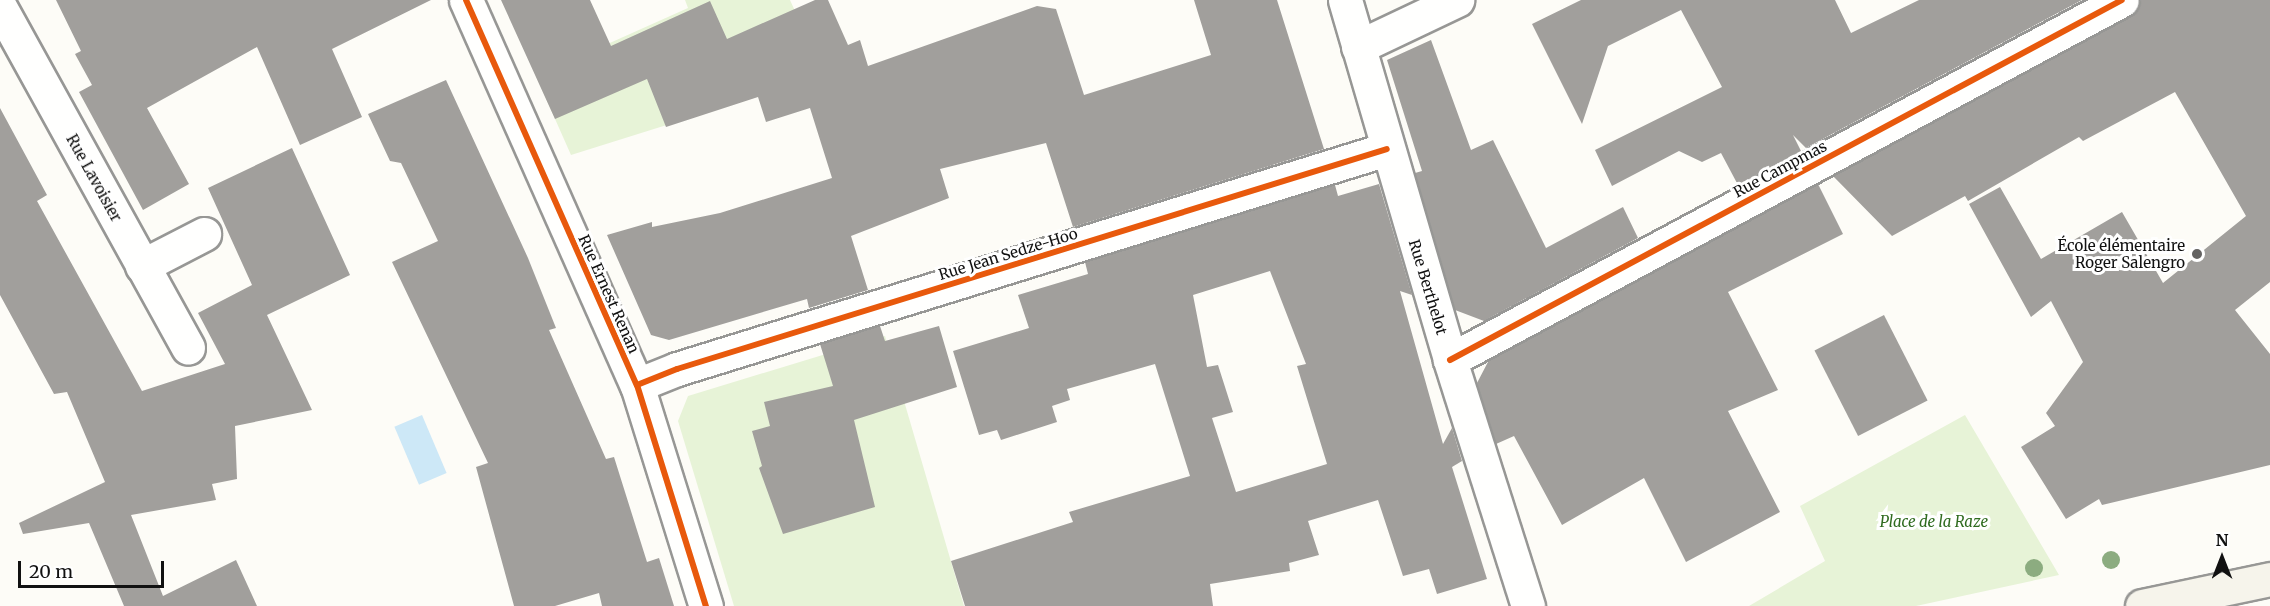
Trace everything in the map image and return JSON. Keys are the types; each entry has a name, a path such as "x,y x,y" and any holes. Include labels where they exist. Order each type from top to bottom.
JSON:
{"street":[{"name":"Rue Ernest Renan","path":"466,0 637,386 706,606"},
{"name":"Rue Berthelot","path":"1345,0 1450,360 1528,606"},
{"path":"1358,47 1457,0"},
{"name":"Rue Campmas","path":"1450,360 2122,0"},
{"name":"Rue Lavoisier","path":"0,8 188,348"},
{"name":"Rue Jean Sedze-Hoo","path":"637,386 677,369 1387,149"},
{"path":"142,266 204,234"},
{"path":"2142,606 2270,579"}],"green space":[{"path":"685,0 790,0 826,79 801,83 571,155 536,76 688,8"},
{"path":"885,336 964,606 734,606 678,421 688,396"},
{"name":"Place de la Raze","path":"1965,415 2059,575 1916,606 1749,606 1825,561 1800,506"}],"water":[{"path":"422,415 447,473 419,485 394,427"}],"building":[{"path":"56,0 431,0 332,49 362,117 300,145 257,47 147,108 189,184 143,210 79,92 92,85 75,54 81,51"},
{"path":"501,0 590,0 611,46 710,1 727,39 815,0 828,0 848,45 860,40 868,66 1037,6 1056,9 1084,95 1211,55 1194,0 1277,0 1324,149 1073,227 1046,143 940,169 949,198 851,236 868,290 809,308 807,299 669,340 651,335 607,235 652,222 652,227 720,213 832,178 810,108 766,122 758,97 666,127 647,79 555,119"},
{"path":"1581,0 1835,0 1851,33 1919,0 2082,0 1806,148 1793,135 1801,151 1738,185 1721,153 1702,162 1679,151 1612,186 1595,150 1722,87 1681,10 1608,46 1582,124 1532,24"},
{"path":"2141,0 2270,0 2270,282 2235,310 2270,354 2270,465 2102,505 2099,499 2066,519 2021,447 2055,426 2046,413 2083,362 2051,301 2031,317 1969,204 2000,187 2041,259 2122,212 2163,283 2246,216 2175,92 2083,141 2079,137 1968,201 1965,196 1892,236 1833,176 2131,17"},
{"path":"1431,40 1471,150 1493,140 1546,248 1623,207 1638,238 1484,321 1455,310 1415,173 1422,171 1387,60"},
{"path":"446,80 528,258 556,328 549,330 606,459 614,457 647,562 659,558 674,606 602,606 599,593 555,606 514,606 476,467 488,463 392,262 438,241 401,163 390,161 368,114"},
{"path":"0,108 47,195 37,201 142,391 225,364 198,313 252,285 208,188 292,148 350,275 267,315 312,410 235,426 237,479 212,484 216,500 131,515 163,596 236,560 257,606 124,606 89,523 23,534 19,523 105,482 67,392 54,394 0,295"},
{"path":"1379,184 1412,295 1400,291 1443,444 1452,428 1462,461 1452,467 1487,579 1437,594 1429,569 1403,576 1378,500 1308,521 1319,555 1289,563 1290,571 1210,584 1213,606 965,606 951,561 1073,522 1069,512 1190,476 1155,364 1067,389 1070,400 1052,406 1057,422 1001,440 997,430 979,435 953,351 1029,328 1018,295 1088,274 1085,262 1335,185 1338,196","holes":["1270,271 1306,364 1297,366 1327,464 1236,492 1212,418 1233,412 1218,365 1207,367 1193,295"]},
{"path":"1818,184 1843,234 1728,292 1778,390 1728,411 1780,512 1686,562 1644,478 1562,525 1514,436 1496,444 1477,383 1489,360"},
{"path":"1884,315 1928,401 1858,436 1815,350"},
{"path":"880,326 885,341 939,326 957,387 854,420 875,507 783,534 759,468 762,466 752,431 770,426 764,402 833,386 820,344"}],"cycle path":[{"path":"466,0 637,385 706,606"},
{"path":"1450,360 2122,0"},
{"path":"637,385 677,369 1387,149"}],"place":[{"name":"École élémentaire Roger Salengro","path":"2197,254"}]}
